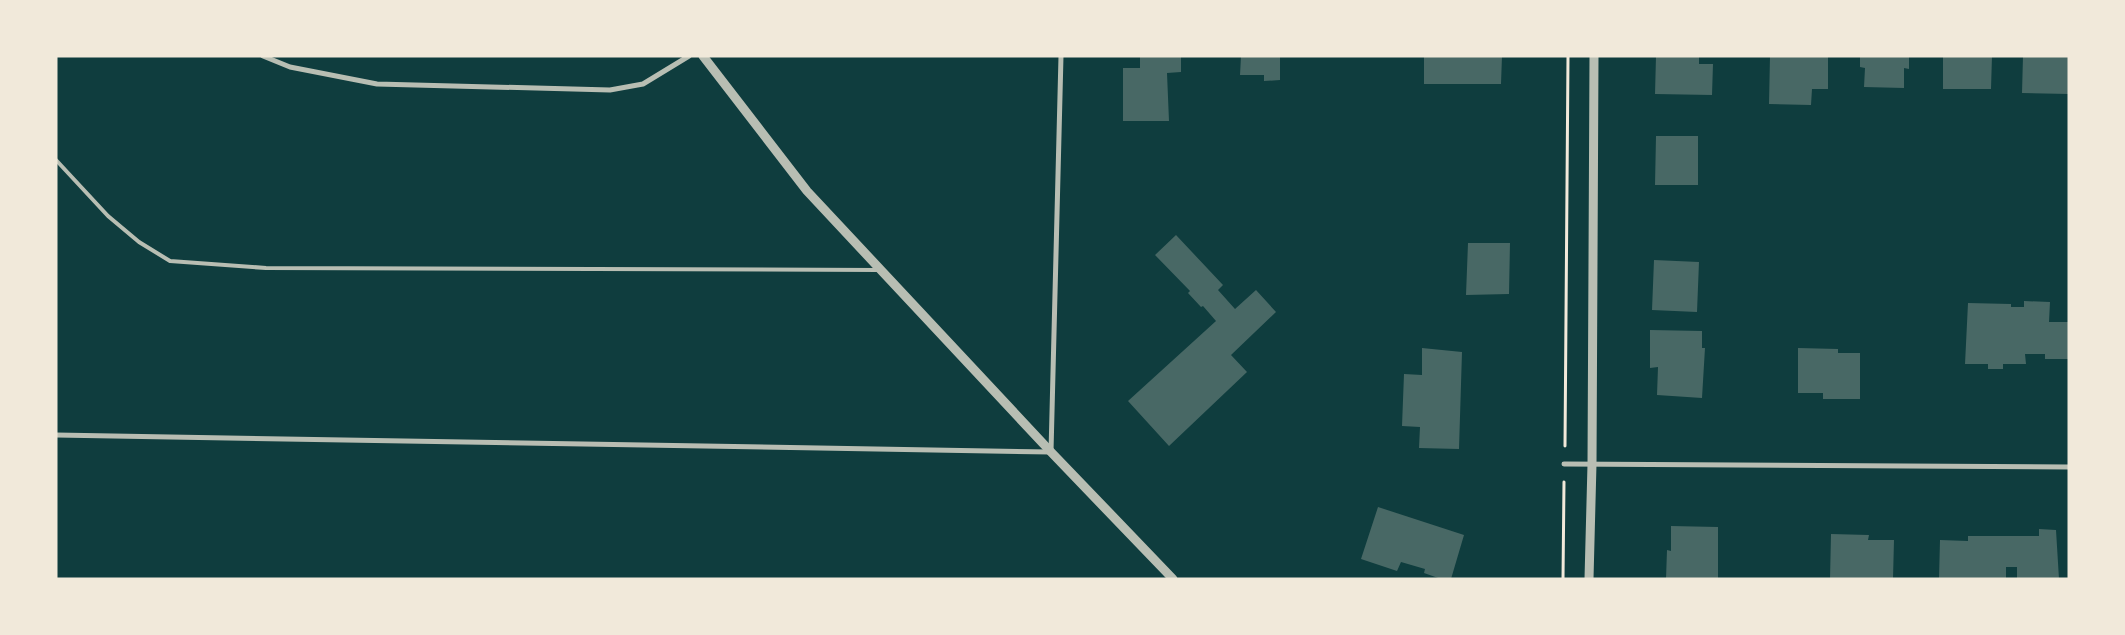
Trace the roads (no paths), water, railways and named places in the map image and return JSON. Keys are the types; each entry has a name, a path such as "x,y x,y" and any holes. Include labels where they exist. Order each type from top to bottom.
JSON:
{"street":[{"path":"263,56 290,67 377,84 610,90 643,84 690,56"},
{"path":"703,56 807,191 1051,452 1173,579"},
{"path":"1051,452 1061,56"},
{"path":"1589,579 1592,464 1594,56"},
{"path":"56,435 1051,452"},
{"path":"1564,464 2069,468"}],"lane":[{"path":"56,160 108,216 139,242 170,261 266,268 882,270"}]}
